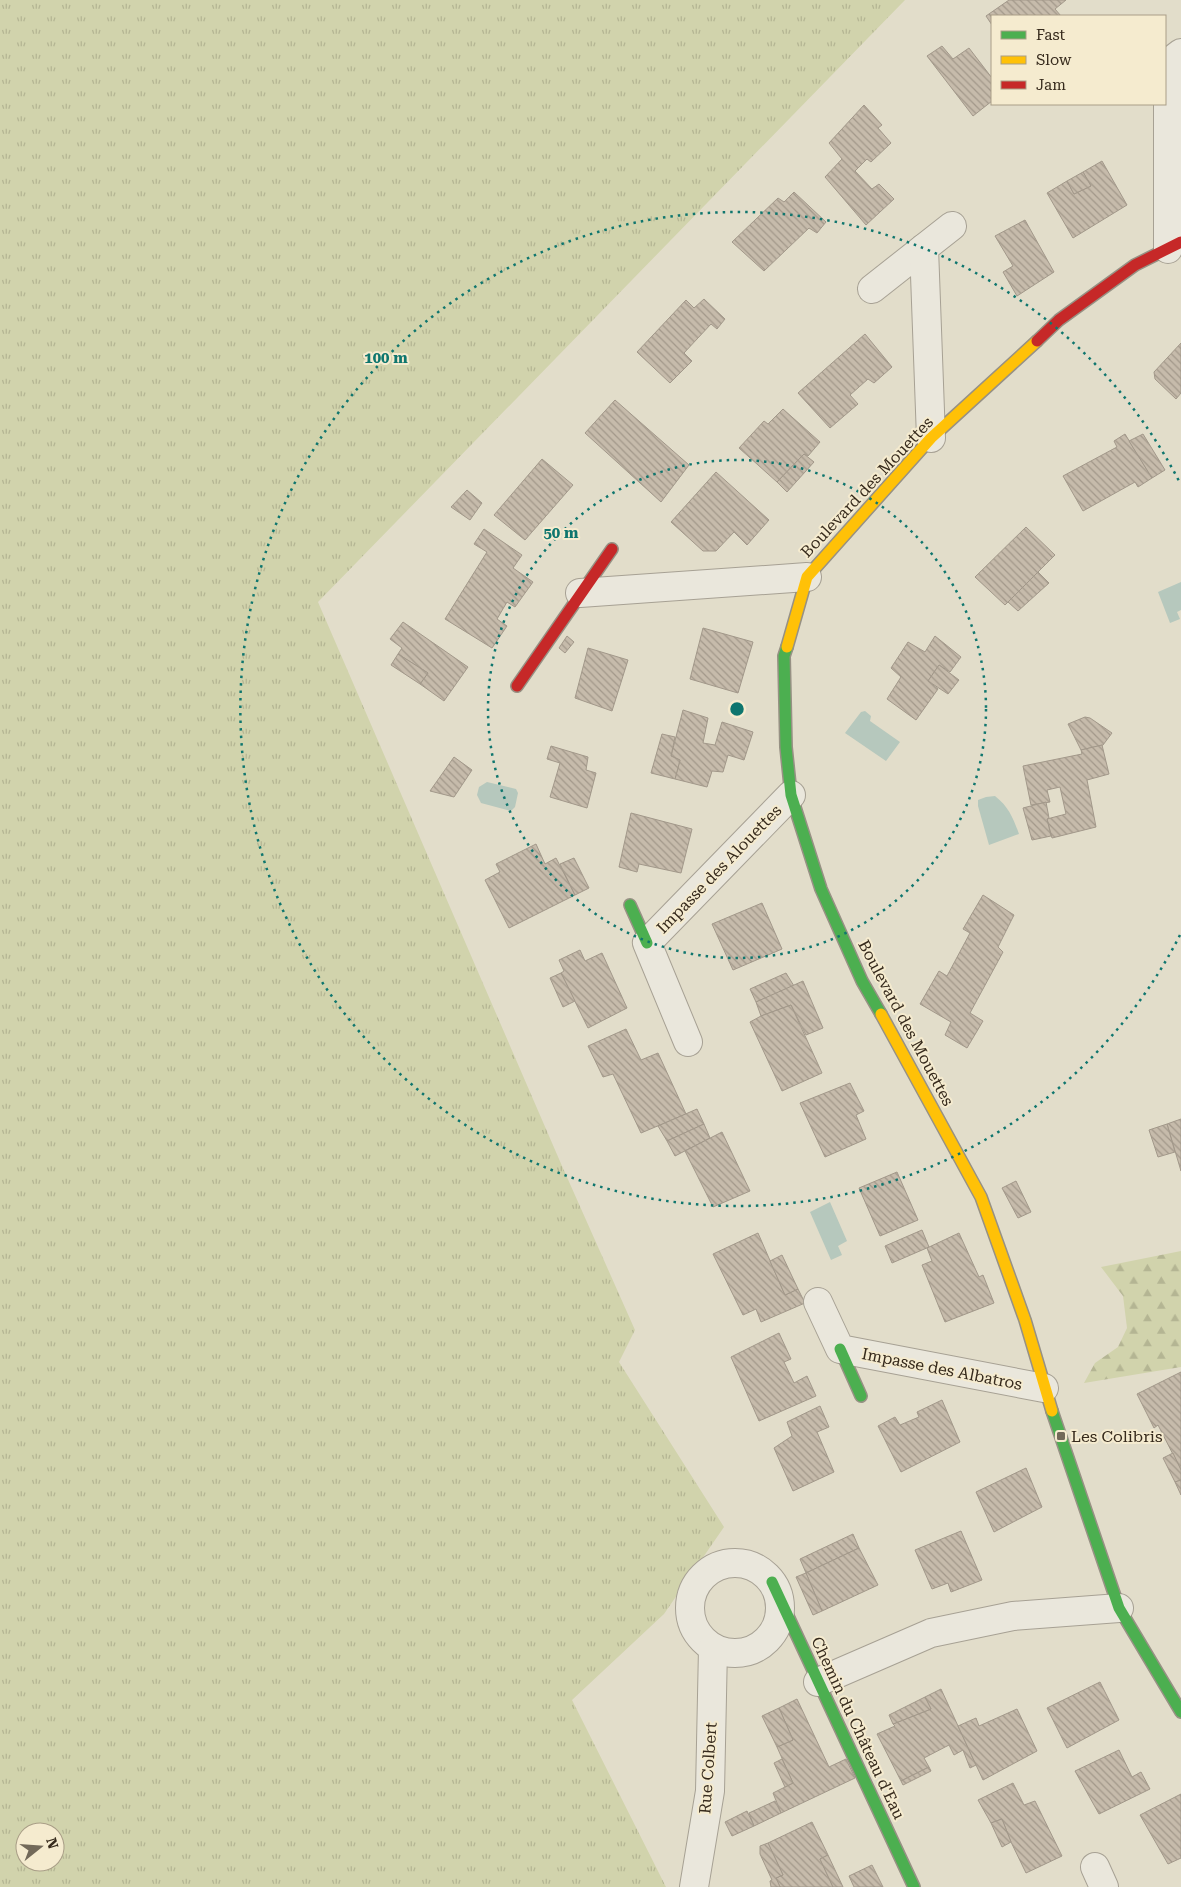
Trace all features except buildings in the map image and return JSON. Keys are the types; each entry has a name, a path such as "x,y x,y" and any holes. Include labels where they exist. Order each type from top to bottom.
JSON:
{"street":[{"path":"1174,246 1168,63 1181,53"},
{"path":"872,289 952,226"},
{"name":"Boulevard des Mouettes","path":"1174,246 1135,265 1060,320 931,438 807,576 784,656 786,747 791,794 821,889 862,981 912,1069 980,1197 1025,1320 1044,1388 1119,1608 1181,1712"},
{"path":"924,248 931,438"},
{"path":"517,686 612,549"},
{"path":"580,593 807,576"},
{"name":"Impasse des Alouettes","path":"647,943 791,794"},
{"name":"Impasse des Alouettes","path":"630,904 688,1042"},
{"name":"Impasse des Albatros","path":"818,1302 861,1396"},
{"name":"Impasse des Albatros","path":"840,1349 1044,1388"},
{"path":"734,1563 749,1566 761,1572 772,1582 778,1598 779,1613 775,1628 762,1644 749,1651 728,1653 713,1648 697,1633 691,1619 690,1605 694,1590 703,1576 716,1567 734,1563"},
{"name":"Chemin du Château d'Eau","path":"772,1582 914,1887"},
{"path":"818,1682 931,1633 1013,1616 1119,1608"},
{"name":"Rue Colbert","path":"694,1887 710,1791 713,1648"}],"green space":[{"path":"0,0 905,0 318,602 635,1330 619,1362 724,1527 664,1614 572,1700 666,1887 0,1887"},
{"path":"1181,1251 1181,1367 1084,1383 1095,1363 1118,1347 1127,1328 1123,1296 1101,1267"}],"shaded area":[{"path":"1181,582 1181,610 1177,612 1180,619 1170,623 1158,592"},
{"path":"865,711 871,716 870,721 900,742 886,761 845,733 861,712"},
{"path":"487,782 516,789 518,793 515,807 511,811 481,803 477,795 479,787"},
{"path":"995,796 1010,813 1019,834 989,845 978,800"},
{"path":"830,1202 847,1241 838,1246 842,1255 831,1260 810,1212"}],"traffic: fast":[{"path":"787,647 784,656 786,747 791,795 821,889 862,981 881,1014"},
{"path":"630,905 647,943"},
{"path":"840,1349 861,1396"},
{"path":"1052,1411 1119,1608 1181,1712"},
{"path":"772,1582 914,1887"}],"traffic: slow":[{"path":"787,647 807,577 931,438 1037,341"},
{"path":"881,1014 981,1197 1025,1320 1052,1411"}],"traffic: jam":[{"path":"1037,341 1059,320 1135,265 1181,242"},
{"path":"517,686 612,549"}],"place":[{"name":"Les Colibris","path":"1061,1436"}]}
